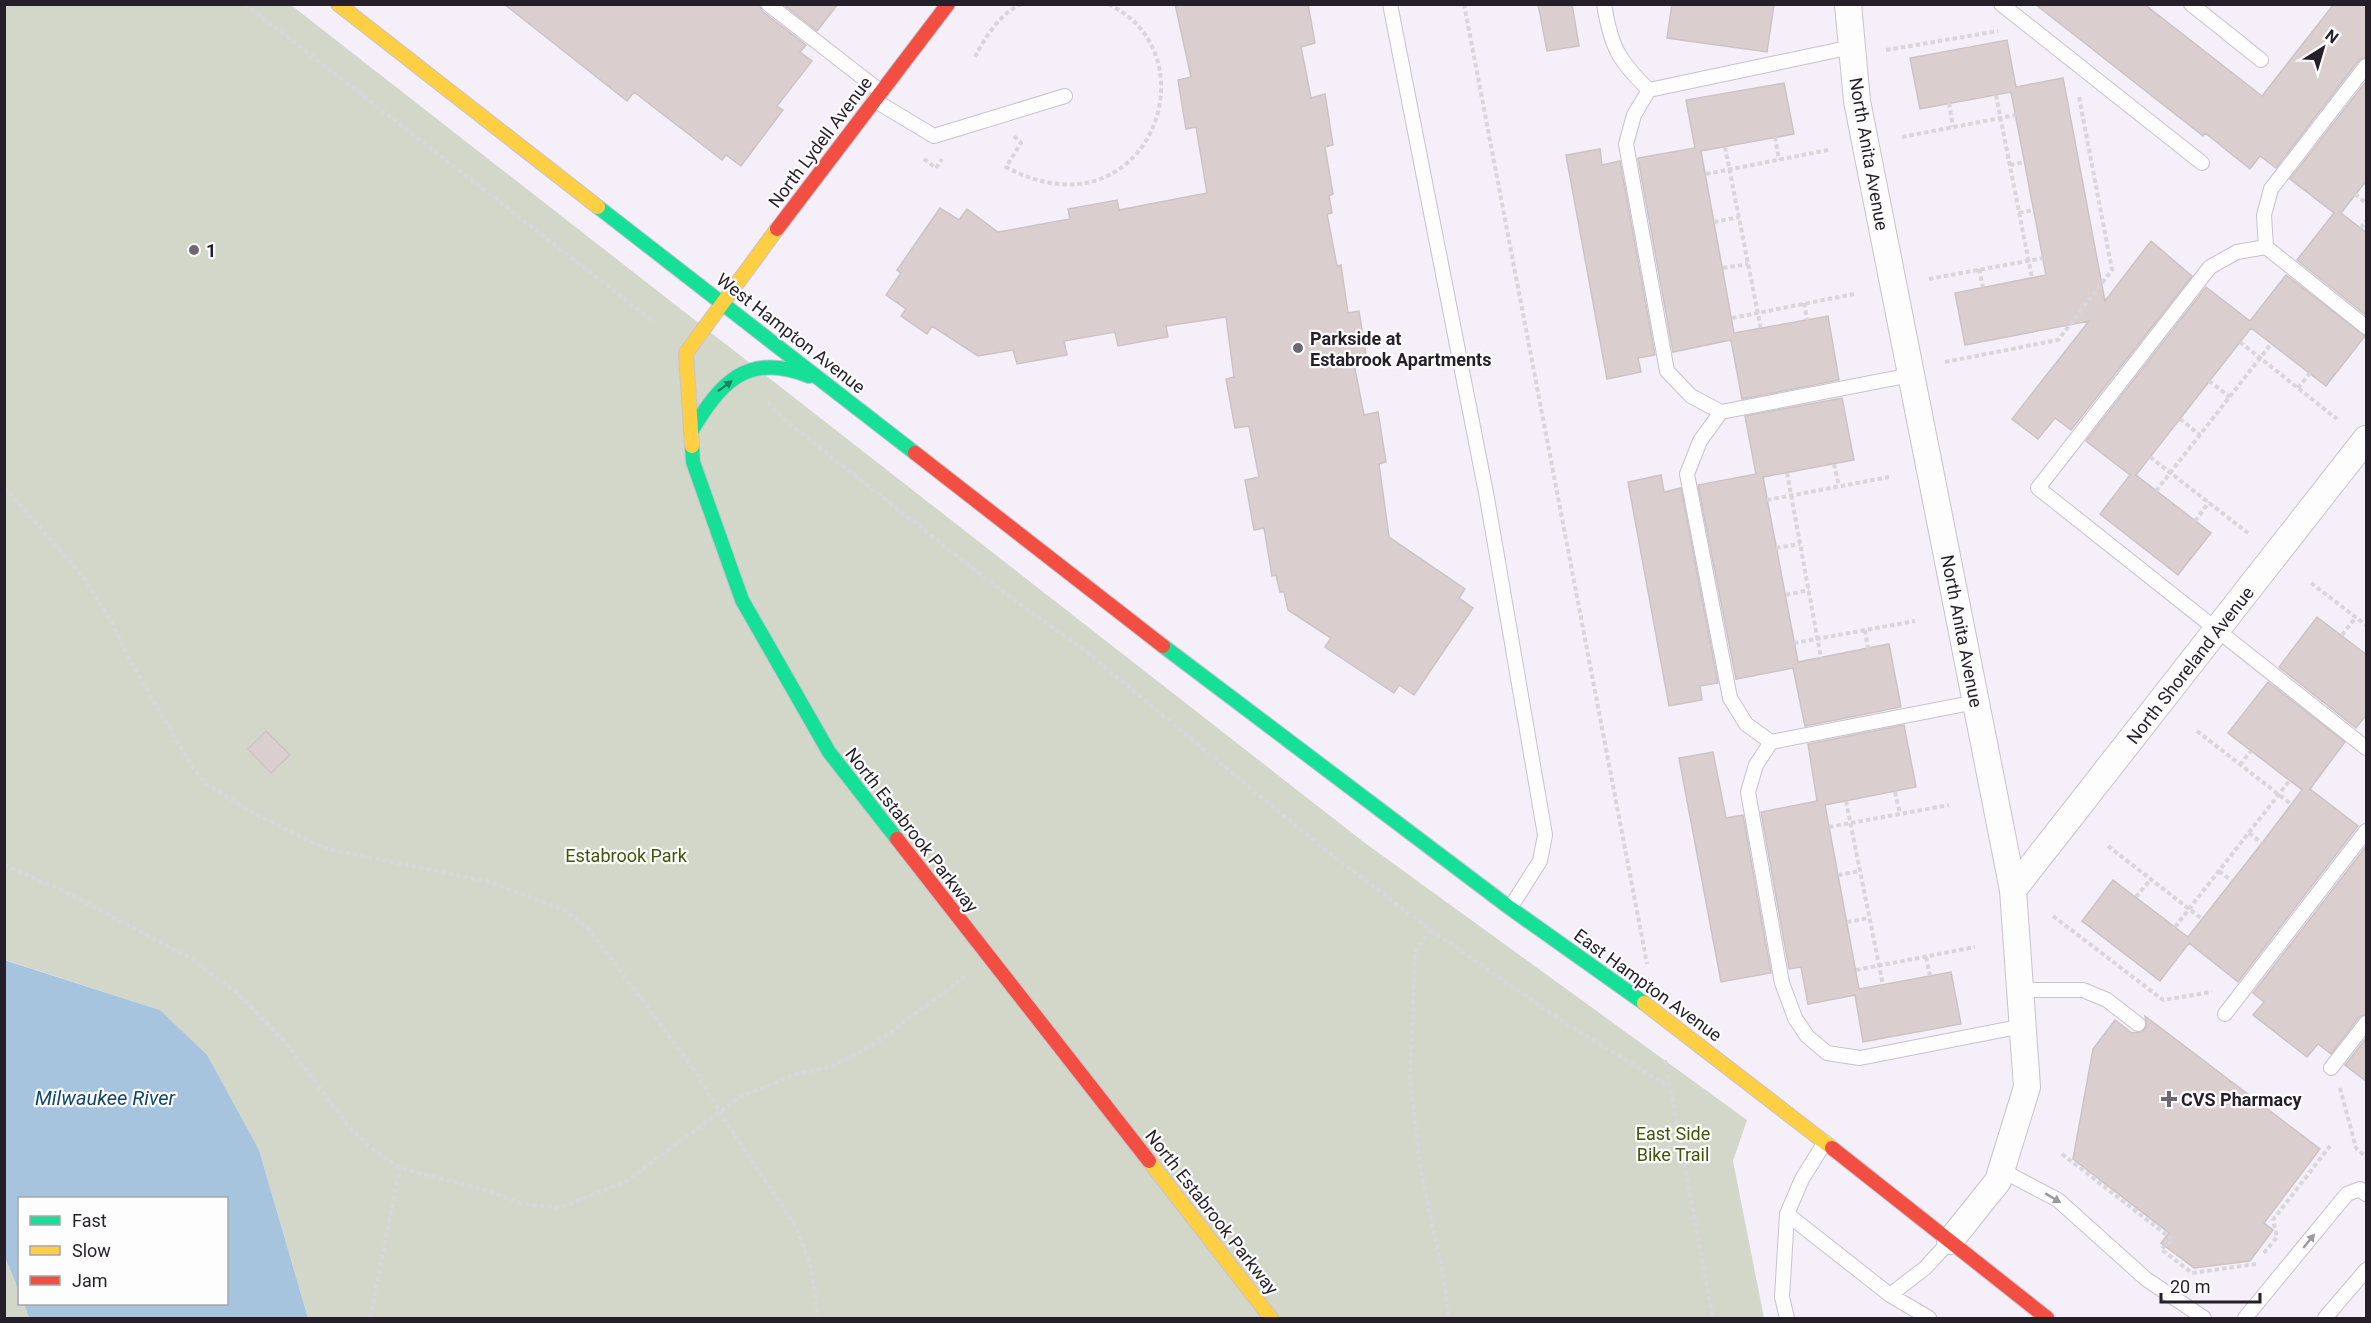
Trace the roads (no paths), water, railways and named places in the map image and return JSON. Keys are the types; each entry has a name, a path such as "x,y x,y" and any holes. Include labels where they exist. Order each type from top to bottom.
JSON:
{"main road":[{"name":"West Hampton Avenue","path":"338,4 1221,691"},
{"name":"North Lydell Avenue","path":"722,301 948,4"},
{"name":"North Estabrook Parkway","path":"722,301 686,353 693,462 742,600 829,752 1271,1318"},
{"path":"691,432 718,390 743,373 764,366 799,371 827,384"},
{"name":"East Hampton Avenue","path":"1221,691 1510,908 1656,1011 2047,1318"}],"street":[{"name":"North Anita Avenue","path":"1848,4 1857,101 2013,890 2028,1087 1998,1181 1950,1241"},
{"name":"North Shoreland Avenue","path":"2013,890 2367,439"}],"lane":[{"path":"768,4 877,96 934,136 1065,96"},
{"path":"1390,4 1487,498 1545,835 1540,861 1510,908"},
{"path":"1604,4 1609,34 1623,65 1649,90"},
{"path":"2001,4 2202,163"},
{"path":"2191,4 2261,60"},
{"path":"1852,47 1649,90 1634,115 1626,144 1667,371 1691,396 1721,412 1911,375"},
{"path":"2367,66 2271,189 2264,215 2266,247 2367,327"},
{"path":"2266,247 2237,252 2210,267 2038,488 2367,748"},
{"path":"1721,412 1700,441 1687,474 1730,698 1746,724 1771,742"},
{"path":"1976,702 1771,742 1756,765 1748,792 1782,983 1795,1018 1807,1036 1827,1053 1860,1058 2023,1026"},
{"path":"2225,1014 2367,831"},
{"path":"2020,990 2083,990 2107,1000 2138,1024"},
{"path":"2331,1068 2367,1023"},
{"path":"1787,1318 1782,1298 1787,1215 1802,1179 1825,1142"},
{"path":"2001,1170 2058,1200 2146,1279 2204,1318"},
{"path":"2245,1318 2347,1194 2360,1189 2367,1194"},
{"path":"1787,1215 1890,1295 1929,1318"},
{"path":"1890,1295 1925,1268 1950,1241"},
{"path":"2325,1318 2367,1270"}],"water":[{"name":"Milwaukee River","path":"4,960 160,1010 207,1055 259,1150 308,1318 29,1318 24,1305 228,1305 228,1197 18,1197 18,1289 4,1255"}],"place":[{"name":"1","path":"194,250"},
{"name":"Parkside at Estabrook Apartments","path":"1298,348"},
{"name":"CVS Pharmacy","path":"2169,1099"}],"park label":[{"name":"Estabrook Park","path":"626,855"},
{"name":"East Side Bike Trail","path":"1673,1143"}]}
